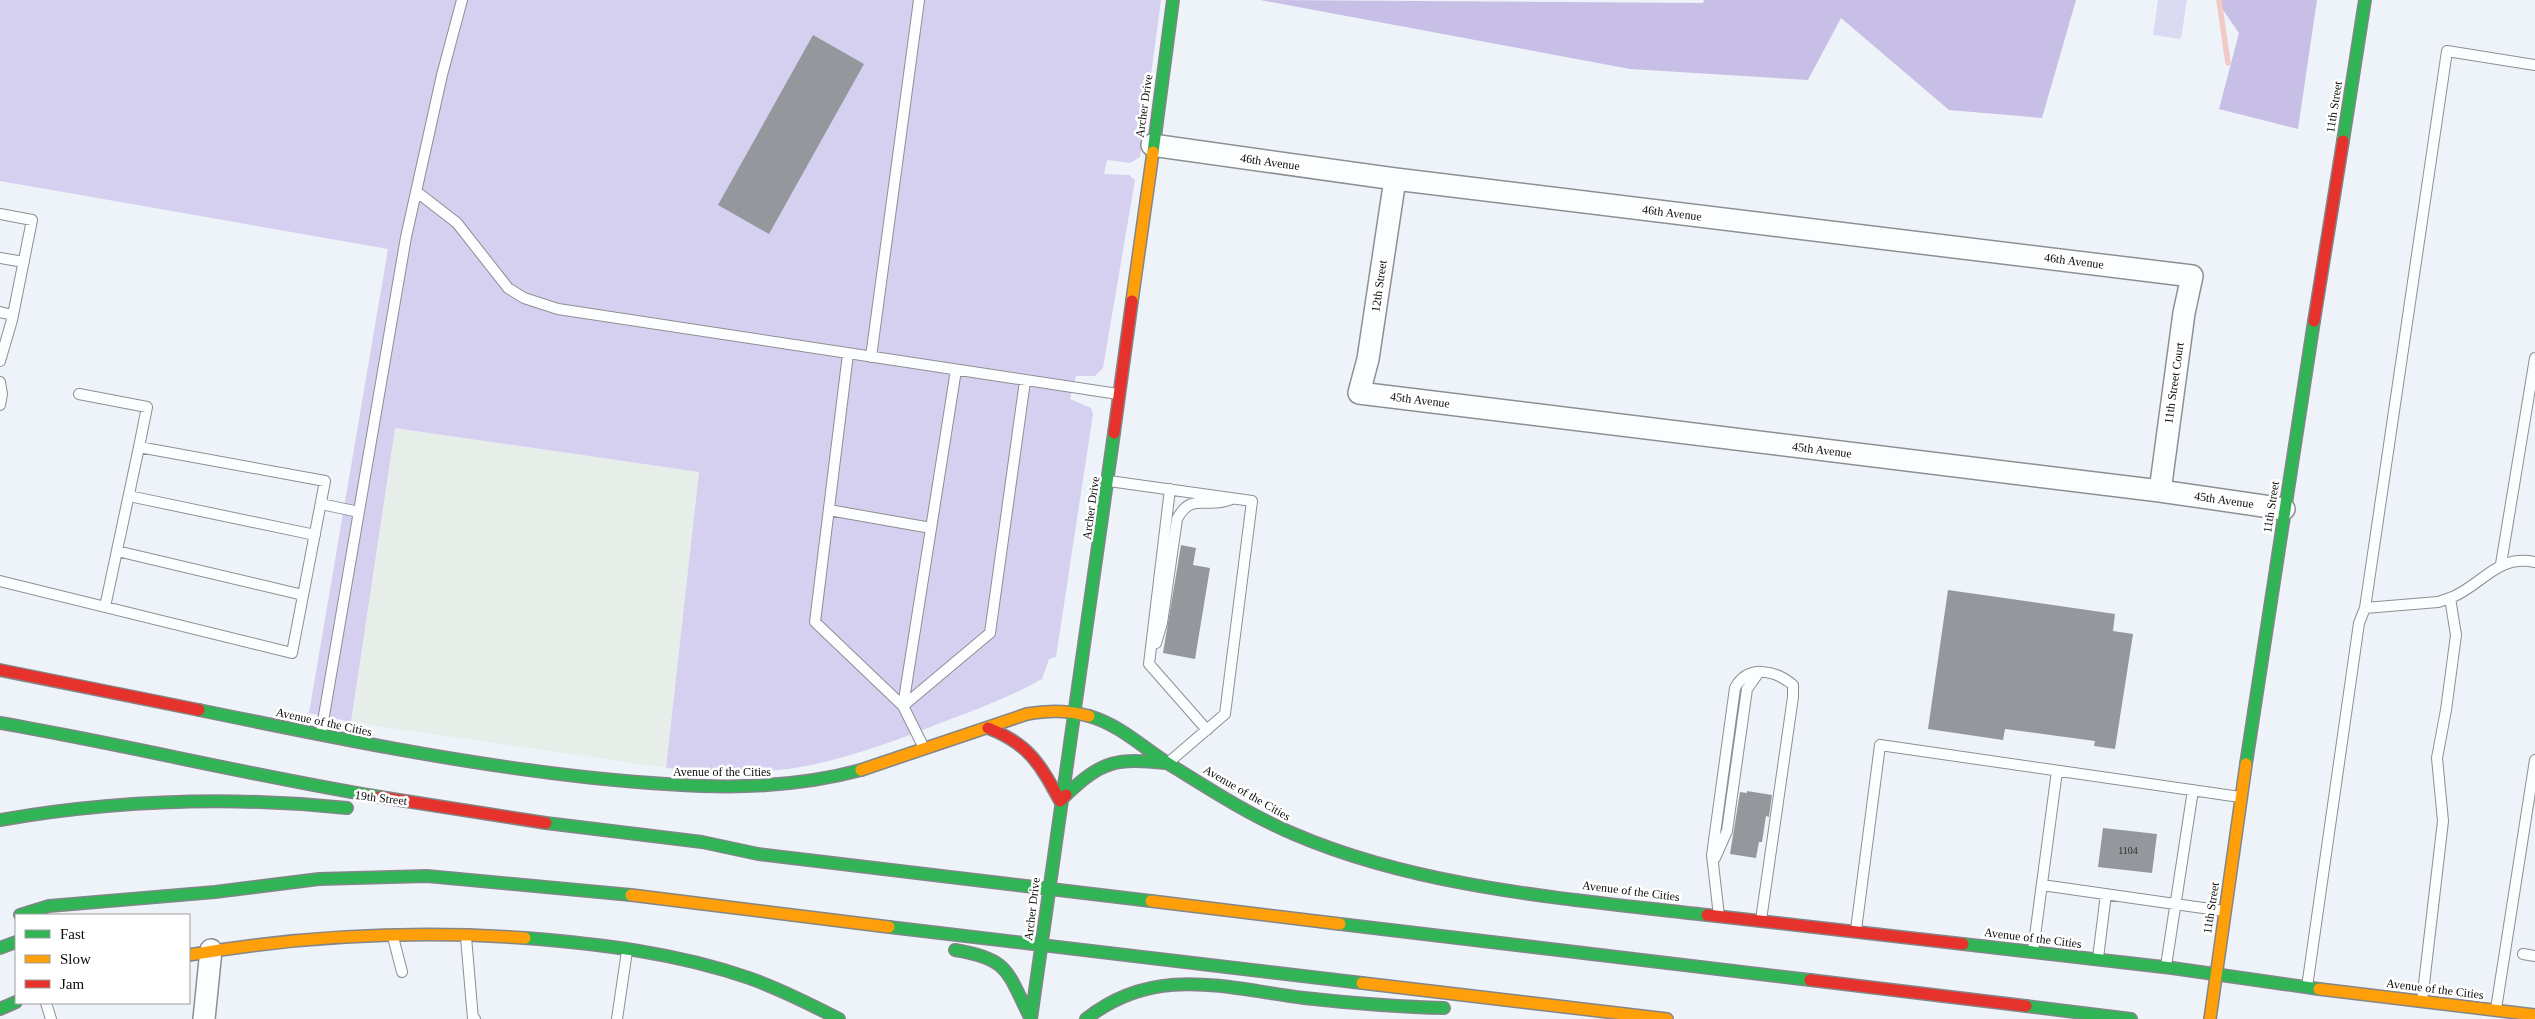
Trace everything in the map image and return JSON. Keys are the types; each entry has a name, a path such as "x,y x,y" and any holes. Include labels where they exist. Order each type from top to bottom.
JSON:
{"street":[{"name":"Archer Drive","path":"1031,1019 1060,802 1108,481 1173,0"},
{"name":"11th Street","path":"2210,1019 2224,911 2284,509 2365,0"},
{"name":"46th Avenue","path":"1152,145 1395,179 2192,276"},
{"name":"12th Street","path":"1359,393 1368,359 1395,179"},
{"name":"11th Street Court","path":"2160,491 2184,313 2192,276"},
{"name":"45th Avenue","path":"1359,393 2160,491 2284,509"},
{"name":"Avenue of the Cities","path":"0,670 321,736 474,764 640,784 684,787 746,788 810,782 868,768 1027,714 1048,710 1073,712 1099,719 1123,732 1168,763 1267,822 1294,835 1406,871 1476,885 1719,916 2166,967 2307,988 2535,1015"},
{"path":"0,723 70,735 315,786 516,819 702,842 758,854"},
{"path":"988,728 1023,743 1042,768 1060,802 1081,780 1110,761 1133,760 1168,763"},
{"name":"19th Street","path":"0,820 112,804 202,799 321,805 360,810"},
{"path":"458,822 695,850 758,854 2131,1019"},
{"path":"23,914 49,906 215,892 319,879 427,876 566,888 1667,1019"},
{"path":"566,888 694,915"},
{"path":"118,913 215,892"},
{"path":"1242,912 1448,936"},
{"path":"190,954 331,938 465,934 628,948 697,962 736,974 784,991 839,1019"},
{"path":"0,948 15,942"},
{"path":"942,949 977,954 999,962 1005,968 1031,1019"},
{"path":"204,1019 211,950"},
{"path":"1086,1019 1114,1000 1130,992 1175,984 1216,986 1368,1006 1457,1008"},
{"path":"1034,996 1042,1011"},
{"path":"0,1009 15,1002"},
{"path":"1476,1008 1586,1009"}],"lane":[{"path":"321,736 406,237 442,75 462,0"},
{"path":"871,357 919,0"},
{"path":"2307,988 2359,623 2365,608 2447,51 2535,65"},
{"path":"417,192 456,224 508,288 524,298 558,309 1120,394"},
{"path":"0,214 32,220 13,314 0,361"},
{"path":"0,258 24,262"},
{"path":"0,312 13,314"},
{"path":"848,354 814,622 903,706 925,750"},
{"path":"2501,564 2535,358"},
{"path":"903,706 956,370"},
{"path":"903,706 990,633 1025,381"},
{"path":"0,382 2,394 0,405"},
{"path":"79,394 147,407 105,607"},
{"path":"0,581 292,653 325,481 139,447"},
{"path":"1108,481 1252,501 1225,714 1168,763"},
{"path":"1170,489 1149,664 1207,730"},
{"path":"129,496 315,535"},
{"path":"1149,664 1162,623 1176,519 1183,507 1195,502 1219,504 1233,498"},
{"path":"321,504 359,512"},
{"path":"828,510 931,528"},
{"path":"117,551 303,595"},
{"path":"2365,608 2438,602 2450,598 2501,564 2523,559 2535,562"},
{"path":"2422,1002 2443,821 2437,758 2446,710 2456,634 2450,598"},
{"path":"1719,916 1712,855 1735,688 1739,680 1748,673 1775,673 1785,678 1793,686 1793,697 1760,920"},
{"path":"1856,931 1880,745 2241,798"},
{"path":"2496,1010 2535,760"},
{"path":"2033,952 2057,771"},
{"path":"2166,967 2192,790"},
{"path":"2042,886 2224,911"},
{"path":"2098,959 2106,894"},
{"path":"465,934 474,1019"},
{"path":"393,936 402,972"},
{"path":"618,1019 628,948"},
{"path":"2523,954 2535,956"},
{"path":"46,1004 51,1019"}],"shaded area":[{"path":"0,0 1161,0 1140,157 1130,163 1107,160 1104,174 1129,175 1135,180 1103,368 1095,376 1076,376 1070,399 1091,408 1093,414 1056,657 1049,659 1042,679 996,701 910,735 834,760 779,770 714,771 666,768 699,472 395,428 351,722 309,713 388,249 0,181"},
{"path":"1260,0 1703,3 1704,0 2076,0 2042,118 1949,110 1841,18 1808,80 1630,69"},
{"path":"2158,0 2187,0 2181,39 2153,35"},
{"path":"2216,0 2317,0 2298,129 2219,109 2239,33"},
{"path":"394,428 699,472 666,768 349,722"}],"building":[{"path":"813,35 864,64 769,234 718,205"},
{"path":"1181,545 1196,548 1193,565 1210,568 1195,659 1163,653"},
{"path":"1948,590 2115,614 2113,631 2133,634 2115,749 2094,746 2095,741 2005,729 2003,740 1928,729"},
{"path":"1747,791 1772,795 1769,817 1766,816 1762,842 1759,842 1756,858 1730,854 1740,792 1747,793"},
{"path":"2103,828 2157,834 2152,873 2098,867"}],"waterway":[{"path":"2219,0 2228,63"}],"traffic: fast":[{"path":"1153,152 1173,0"},
{"path":"2343,141 2365,0"},
{"path":"2246,764 2314,321"},
{"path":"1031,1019 1114,433"},
{"path":"199,710 346,740 495,765 594,778 695,786 728,786 795,783 861,770"},
{"path":"1089,716 1121,731 1169,764 1246,811 1294,834 1343,853 1393,868 1445,880 1550,897 1707,915"},
{"path":"0,723 380,797"},
{"path":"1066,795 1090,775 1111,764 1134,761 1166,763"},
{"path":"0,820 87,808 173,802 260,802 347,808"},
{"path":"546,823 702,842 758,854 1151,901"},
{"path":"23,914 49,906 215,892 319,879 427,876 631,895"},
{"path":"1340,924 1810,980"},
{"path":"889,927 1362,983"},
{"path":"525,938 639,951 722,969 761,982 839,1019"},
{"path":"0,948 15,942"},
{"path":"1963,944 2172,968 2319,989"},
{"path":"955,950 987,958 1005,971 1031,1019"},
{"path":"1086,1019 1112,1002 1138,991 1164,986 1191,984 1246,989 1339,1002 1444,1008"},
{"path":"0,1009 15,1002"},
{"path":"2026,1006 2131,1019"}],"traffic: slow":[{"path":"1132,301 1153,152"},
{"path":"861,770 1027,714 1058,711 1089,716"},
{"path":"2210,1019 2246,764"},
{"path":"631,895 889,927"},
{"path":"1151,901 1340,924"},
{"path":"190,955 272,943 356,936 440,935 525,938"},
{"path":"1362,983 1667,1019"},
{"path":"2319,989 2535,1015"}],"traffic: jam":[{"path":"2314,321 2343,141"},
{"path":"1114,433 1132,301"},
{"path":"0,670 199,710"},
{"path":"988,728 1002,734 1024,748 1046,776 1060,801 1066,795"},
{"path":"380,797 546,823"},
{"path":"1707,915 1963,944"},
{"path":"1810,980 2026,1006"}]}
